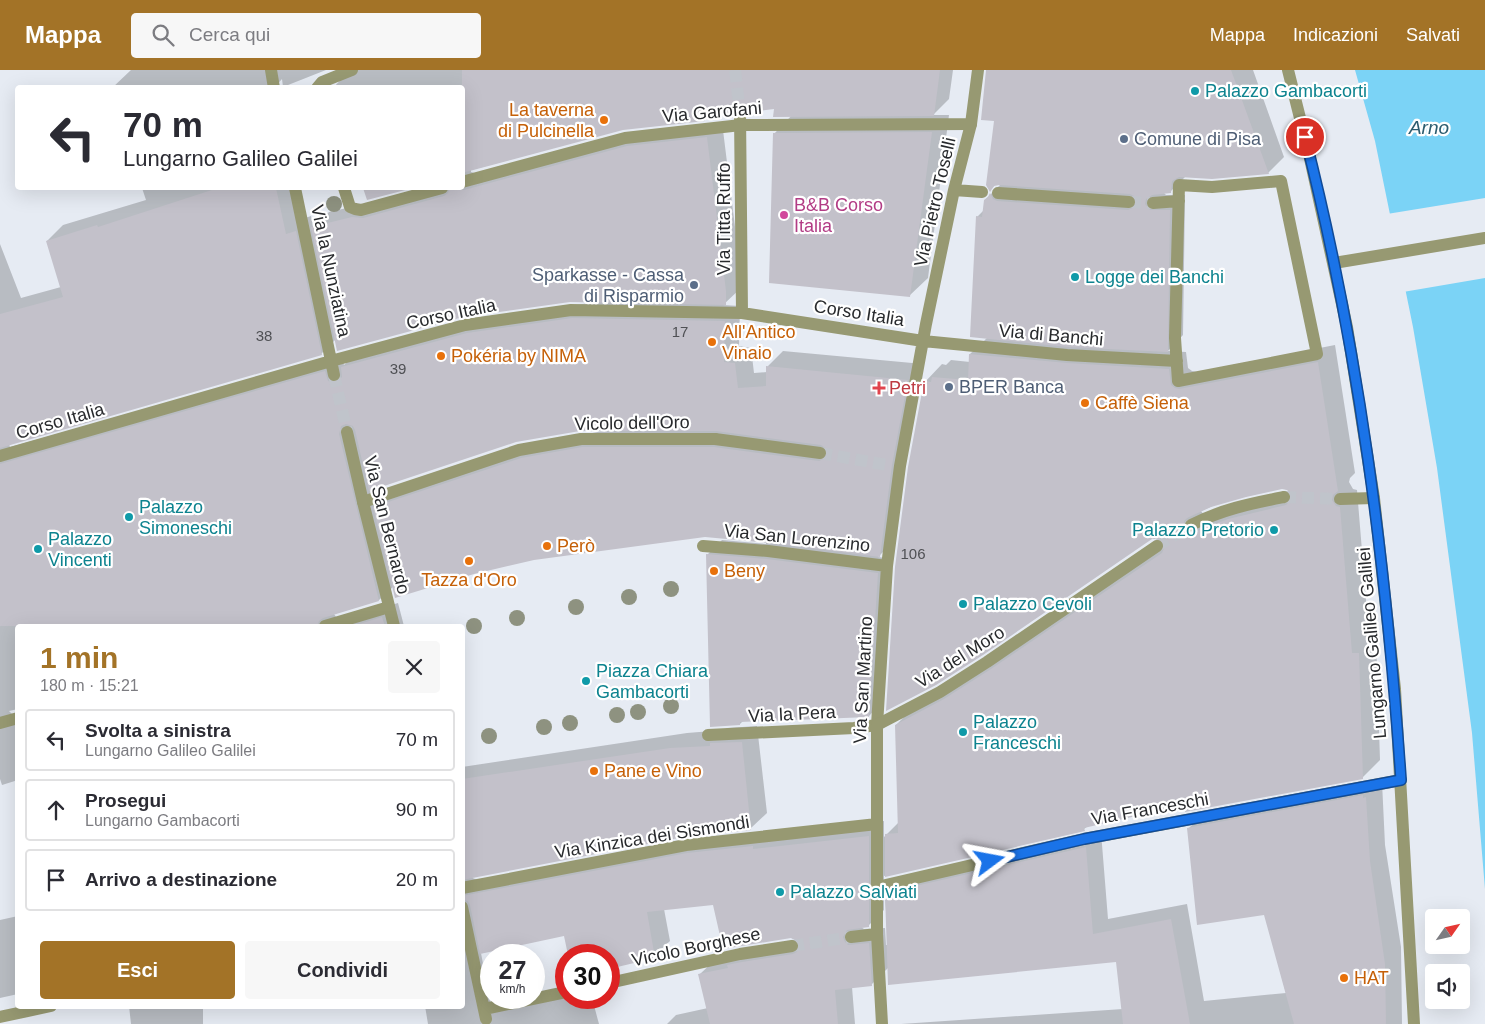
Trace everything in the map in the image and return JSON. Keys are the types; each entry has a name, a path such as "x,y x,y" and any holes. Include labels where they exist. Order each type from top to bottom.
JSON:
{"street":[{"path":"271,70 274,85"},
{"path":"320,85 352,70"},
{"name":"Via Pietro Toselli","path":"923,341 954,190 971,124 978,70"},
{"name":"Lungarno Galileo Galilei","path":"1288,70 1309,154 1347,327 1374,498 1395,689 1414,1024"},
{"name":"Via Garofani","path":"465,181 625,138 740,119 971,124"},
{"name":"Via Titta Ruffo","path":"740,119 742,313"},
{"path":"1281,181 1317,354 1178,381 1174,338 1179,201 1179,185 1212,187 1281,181"},
{"name":"Via la Nunziatina","path":"295,190 331,362"},
{"path":"345,190 350,206 361,210 435,190"},
{"path":"954,190 982,192"},
{"path":"998,193 1128,202"},
{"path":"1153,203 1179,201"},
{"path":"1334,263 1485,238"},
{"name":"Corso Italia","path":"0,456 465,325 571,310 742,313 923,341"},
{"name":"Via di Banchi","path":"923,341 1068,356 1177,361"},
{"name":"Via San Martino","path":"882,1024 877,934 877,725 894,465 923,341"},
{"path":"331,362 334,375"},
{"name":"Via San Bernardo","path":"347,432 393,624"},
{"name":"Vicolo dell'Oro","path":"364,502 528,448 581,439 715,439 820,453"},
{"path":"1191,525 1230,508 1284,497"},
{"path":"1340,499 1374,498"},
{"name":"Via San Lorenzino","path":"703,546 768,551 887,566"},
{"name":"Via del Moro","path":"877,725 940,692 987,662 1156,546"},
{"path":"332,624 389,607"},
{"path":"0,723 15,719"},
{"name":"Via la Pera","path":"708,735 854,728 877,725"},
{"name":"Via Franceschi","path":"877,887 1084,839 1401,780"},
{"name":"Via Kinzica dei Sismondi","path":"465,887 686,845 877,824"},
{"path":"465,920 485,1014 555,995"},
{"path":"851,937 877,934"},
{"name":"Vicolo Borghese","path":"620,981 740,954 792,946"},
{"path":"0,1017 37,1009"}],"water":[{"name":"Arno","path":"1355,70 1485,70 1485,889 1472,733 1437,468 1413,327 1375,141"}],"pier":[{"path":"1485,198 1485,278 1403,292 1387,214"}],"building":[{"path":"462,70 940,70 934,116 773,117 774,109 748,112 744,106 739,105 733,109 732,114 704,117 705,121 623,130 465,172 465,85 462,85"},
{"path":"986,70 1231,70 1269,174 1212,179 1179,177 1172,181 1171,193 1152,195 1146,199 1145,204 1150,210 1170,210 1168,352 1068,347 970,337 976,216 982,217 984,200 990,193 993,199 997,201 1128,210 1135,207 1137,202 1134,196 1130,194 999,185 994,186 990,192 986,185 994,121 981,120"},
{"path":"932,132 910,297 769,283 773,133"},
{"path":"707,137 726,291 726,305 570,302 463,317 337,351 311,227 352,217 363,218 444,196 449,190 465,190 627,146"},
{"path":"212,190 276,190 286,234 296,231 322,355 0,448 0,314 63,297 46,241 97,225 98,227"},
{"path":"364,190 405,190 367,200"},
{"path":"572,318 725,321 724,362 735,363 738,388 766,386 766,366 908,380 892,465 880,557 705,537 534,560 474,574 395,598 373,507 521,458 582,447 714,447 819,461 826,458 828,450 821,445 716,431 580,431 516,442 369,491 355,430 353,426 346,424 341,426 339,434 379,601 323,618 318,624 15,624 15,626 0,626 0,464 325,371 328,381 336,383 342,377 341,367 467,333"},
{"path":"969,354 1067,363 1169,369 1171,385 1179,389 1318,362 1338,491 1333,495 1332,500 1336,506 1340,507 1352,653 1359,653 1363,779 1185,812 1184,805 1084,828 1085,831 885,877 885,834 898,833 895,725 944,699 991,669 1162,553 1165,546 1161,539 1152,539 983,655 936,685 886,711 895,567 908,467 924,381 931,382 932,377 968,380","holes":["1282,489 1287,490 1292,495 1291,500 1286,505 1228,519 1194,532 1187,532 1184,528 1184,521 1187,518 1211,507 1246,497"]},
{"path":"706,554 767,559 878,573 869,717 740,722 740,725 710,727"},
{"path":"382,617 384,624 359,624"},
{"path":"742,742 751,830 684,837 465,879 465,779 670,748 710,746 710,743"},
{"path":"1363,795 1363,798 1366,797 1370,861 1385,964 1386,1024 1294,1024 1264,915 1197,925 1187,828"},
{"path":"869,836 869,927 847,930 843,937 848,945 869,943 872,986 835,990 838,1024 710,1024 698,974 728,968 727,965 793,954 797,952 800,945 798,941 791,938 723,949 713,905 647,912 655,958 620,966 620,944 566,944 564,936 527,944 480,944 480,954 470,905 465,900 465,895 687,853 753,846 753,849"},
{"path":"1086,847 1093,934 1171,919 1190,1024 1123,1024 1116,962 888,985 885,893"}],"tunnel":[{"path":"735,70 740,113"},
{"path":"1129,202 1153,203"},
{"path":"334,375 347,432"},
{"path":"820,453 887,465"},
{"path":"1284,497 1340,499"},
{"path":"1157,546 1191,525"},
{"path":"792,946 851,937"}],"place":[{"name":"Palazzo Gambacorti","path":"1195,91"},
{"name":"La taverna di Pulcinella","path":"604,120"},
{"name":"Comune di Pisa","path":"1124,139"},
{"name":"B&B Corso Italia","path":"784,215"},
{"name":"Logge dei Banchi","path":"1075,277"},
{"name":"Sparkasse - Cassa di Risparmio","path":"694,285"},
{"name":"All'Antico Vinaio","path":"712,342"},
{"name":"Pokéria by NIMA","path":"441,356"},
{"name":"BPER Banca","path":"949,387"},
{"name":"Petri","path":"879,388"},
{"name":"Caffè Siena","path":"1085,403"},
{"name":"Palazzo Simoneschi","path":"129,517"},
{"name":"Palazzo Pretorio","path":"1274,530"},
{"name":"Però","path":"547,546"},
{"name":"Palazzo Vincenti","path":"38,549"},
{"name":"Tazza d'Oro","path":"469,561"},
{"name":"Beny","path":"714,571"},
{"name":"Palazzo Cevoli","path":"963,604"},
{"name":"Piazza Chiara Gambacorti","path":"586,681"},
{"name":"Palazzo Franceschi","path":"963,732"},
{"name":"Pane e Vino","path":"594,771"},
{"name":"Palazzo Salviati","path":"780,892"},
{"name":"HAT","path":"1344,978"}],"route":[{"path":"990,861 1084,839 1401,780 1395,689 1374,498 1347,327 1305,137"}]}
